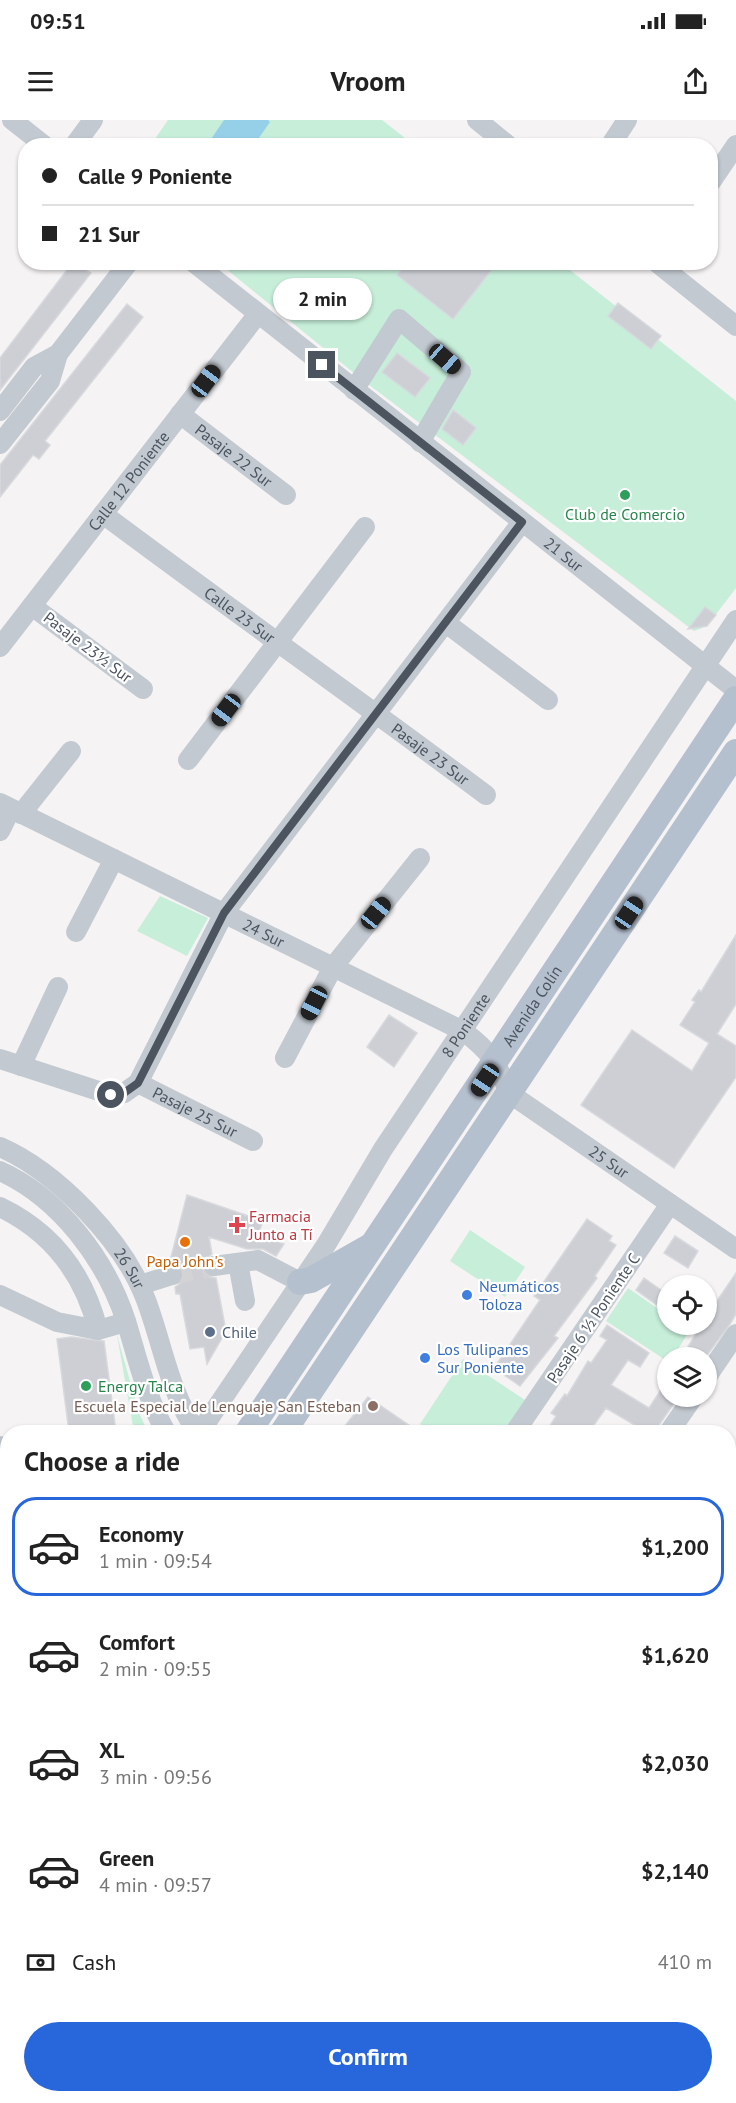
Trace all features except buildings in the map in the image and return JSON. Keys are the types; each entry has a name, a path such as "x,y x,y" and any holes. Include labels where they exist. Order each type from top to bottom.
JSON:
{"main road":[{"name":"Avenida Colín","path":"253,1425 736,699"},
{"name":"Avenida Colín","path":"288,1425 509,1093 728,776 736,752"},
{"path":"300,1282 311,1280 376,1242"}],"street":[{"path":"12,120 35,138"},
{"path":"80,138 93,120"},
{"path":"477,120 498,127"},
{"path":"615,138 627,120"},
{"path":"718,172 736,145"},
{"path":"0,444 50,381 58,354 123,270"},
{"name":"21 Sur","path":"203,270 736,690"},
{"path":"666,270 736,326"},
{"name":"Calle 12 Poniente","path":"0,647 257,315"},
{"path":"354,390 399,319 461,372 420,442"},
{"path":"0,411 34,367 58,354"},
{"name":"Pasaje 22 Sur","path":"180,414 286,495"},
{"name":"Calle 23 Sur","path":"103,514 276,644 377,713"},
{"path":"0,1059 111,1095 131,1088 224,913 522,522"},
{"path":"188,760 365,527"},
{"name":"Pasaje 23½ Sur","path":"32,606 143,689"},
{"name":"8 Poniente","path":"203,1425 326,1245 383,1149 736,620"},
{"path":"446,623 548,700"},
{"name":"Pasaje 23 Sur","path":"377,713 486,795"},
{"path":"0,831 11,808 70,751"},
{"name":"24 Sur","path":"11,808 463,1031 497,1061"},
{"path":"285,1058 333,967 420,858"},
{"path":"76,932 114,860"},
{"path":"21,1066 58,987"},
{"path":"497,1061 509,1093"},
{"name":"Pasaje 25 Sur","path":"131,1088 253,1141"},
{"name":"25 Sur","path":"509,1093 736,1249"},
{"name":"26 Sur","path":"0,1147 35,1167 69,1196 108,1237 140,1285 175,1392 194,1425"},
{"path":"2,1175 11,1168 35,1167"},
{"name":"26 Sur","path":"2,1175 46,1202 81,1237 107,1277 126,1322 145,1389 163,1425"},
{"name":"Pasaje 6 ½ Poniente C","path":"520,1425 670,1204"},
{"path":"0,1206 38,1230 62,1254 87,1294 98,1330"},
{"path":"214,1266 258,1260 300,1282"},
{"path":"238,1263 245,1301"},
{"path":"140,1285 172,1275"},
{"path":"0,1295 57,1322 98,1330 126,1322"},
{"path":"717,1362 736,1334"},
{"path":"674,1425 686,1407"}],"green space":[{"path":"168,120 382,120 405,138 156,138"},
{"name":"Club de Comercio","path":"228,270 570,270 736,401 736,588 707,626 694,631 360,378"},
{"path":"160,896 208,918 187,956 137,931"},
{"path":"470,1230 525,1267 505,1297 450,1261"},
{"path":"628,1288 657,1308 657,1335 687,1335 679,1347 657,1347 657,1354 606,1321"},
{"path":"117,1335 139,1413 145,1425 133,1425"},
{"path":"463,1359 525,1400 509,1425 420,1424"}],"water":[{"path":"224,120 268,120 270,122 259,138 212,138"}],"tunnel":[{"path":"172,1275 214,1266"}],"place":[{"name":"Club de Comercio","path":"625,495"},
{"name":"Farmacia Junto a Tí","path":"237,1225"},
{"name":"Papa John's","path":"185,1242"},
{"name":"Neumáticos Toloza","path":"467,1295"},
{"name":"Chile","path":"210,1332"},
{"name":"Los Tulipanes Sur Poniente","path":"425,1358"},
{"name":"Energy Talca","path":"86,1386"},
{"name":"Escuela Especial de Lenguaje San Esteban","path":"373,1406"}],"route":[{"path":"111,1095 124,1093 138,1083 208,940 224,913 522,522 322,365"}]}
